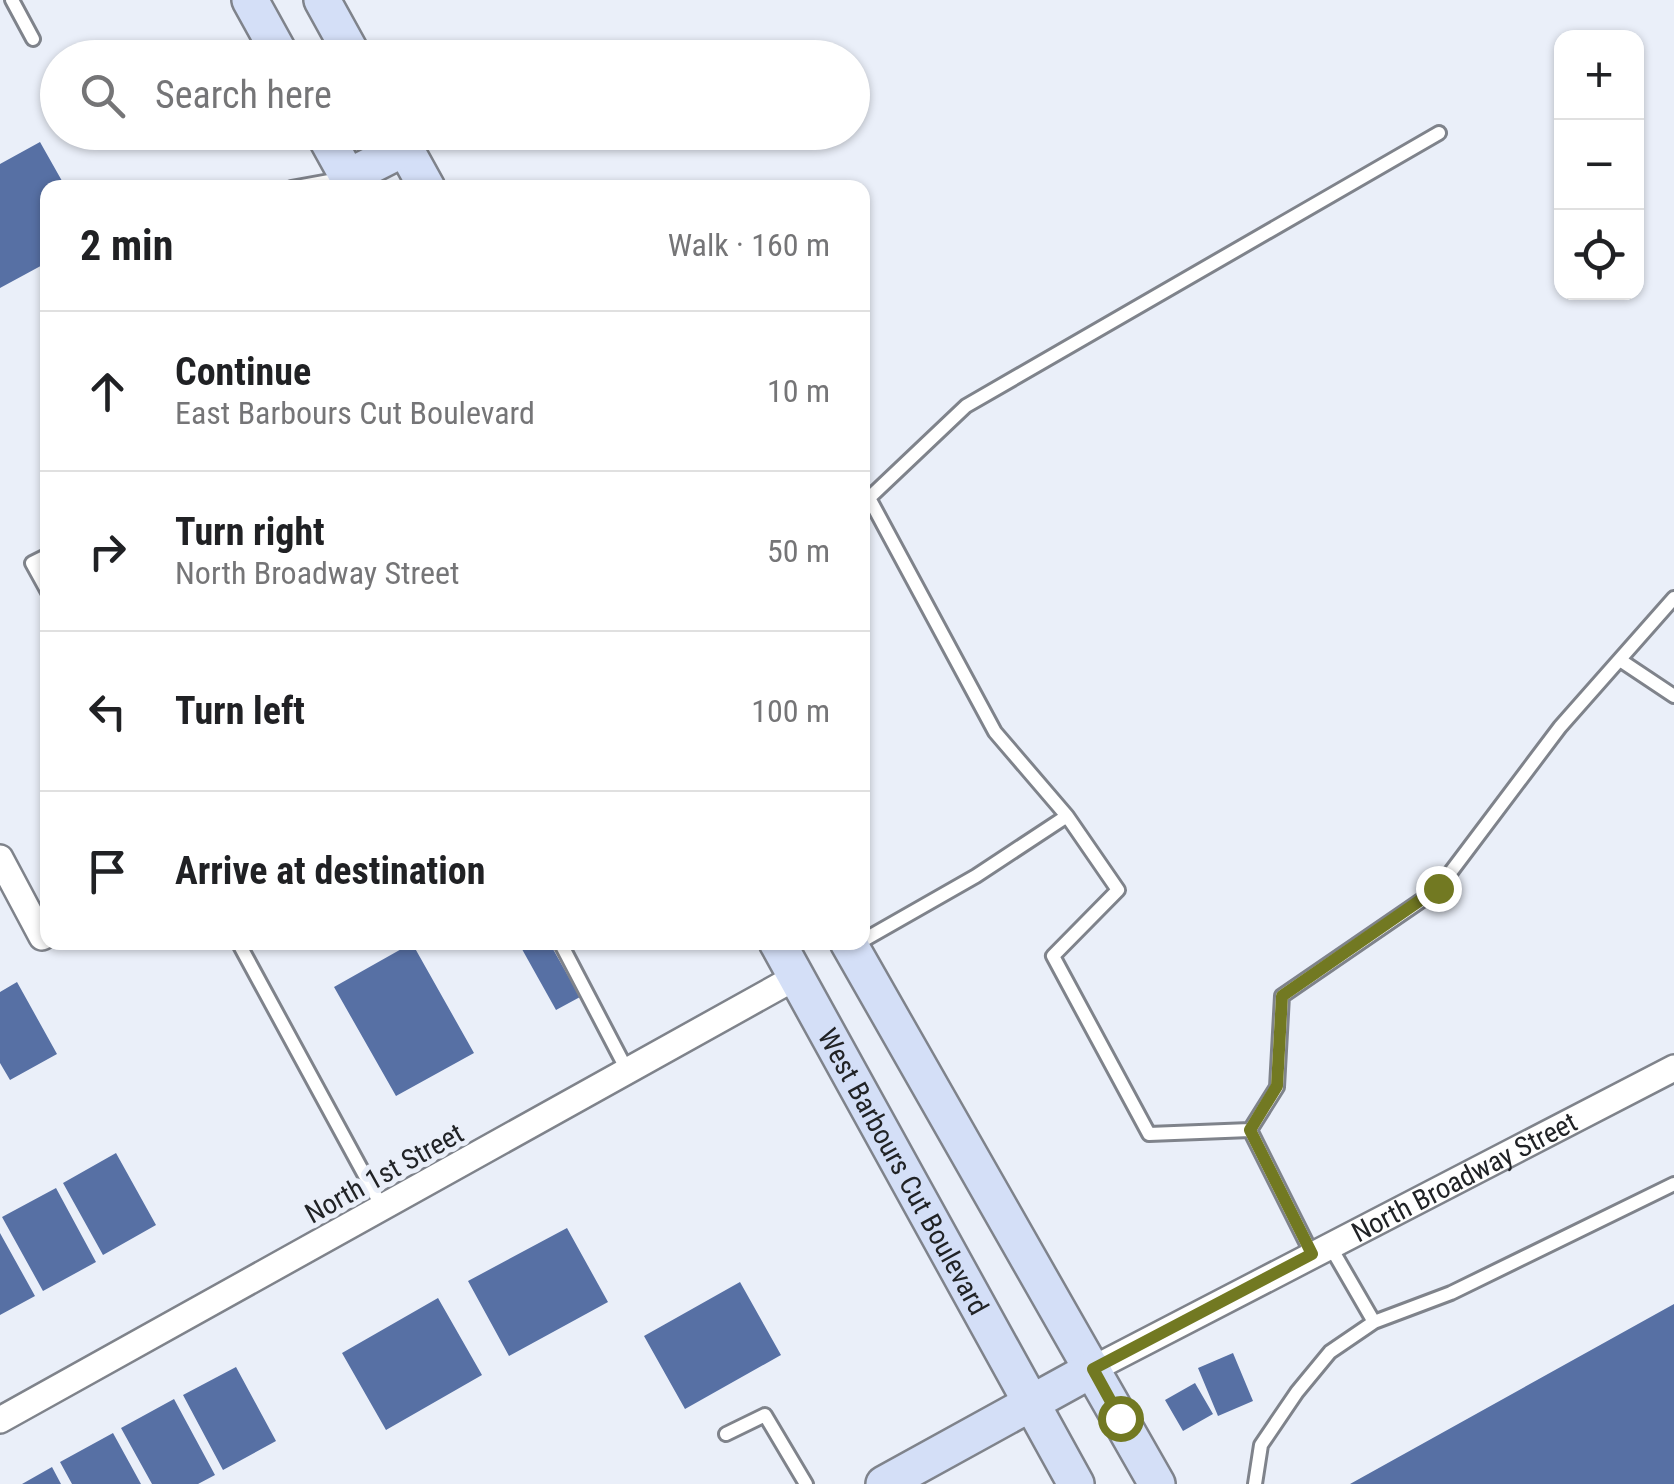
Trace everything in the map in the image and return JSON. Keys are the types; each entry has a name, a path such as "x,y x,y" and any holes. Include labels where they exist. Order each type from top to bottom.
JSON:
{"street":[{"path":"250,0 272,40"},
{"path":"322,0 344,40"},
{"path":"333,150 350,180"},
{"path":"353,180 388,150"},
{"path":"406,150 422,180"},
{"path":"2,866 40,933"},
{"name":"West Barbours Cut Boulevard","path":"781,950 1076,1484"},
{"path":"859,950 1157,1484"},
{"name":"North 1st Street","path":"0,1420 796,977"},
{"name":"North Broadway Street","path":"884,1484 1093,1369 1674,1068"}],"lane":[{"path":"12,0 34,39"},
{"path":"870,497 966,406 1438,133"},
{"path":"870,500 995,732 1067,816 1118,890 1053,956 1150,1134 1250,1130"},
{"path":"40,560 32,564 40,578"},
{"path":"1250,1130 1277,1086 1282,996 1438,888 1560,728 1674,598"},
{"path":"1620,660 1674,696"},
{"path":"870,935 976,876 1067,816"},
{"path":"242,950 382,1208"},
{"path":"564,950 628,1072"},
{"path":"1250,1130 1321,1250 1374,1322"},
{"path":"1254,1484 1261,1445 1330,1352 1374,1322 1452,1293 1674,1184"},
{"path":"726,1434 766,1415 806,1484"}],"building":[{"path":"40,142 40,150 45,150 61,180 40,180 40,266 0,288 0,164"},
{"path":"400,950 416,950 474,1053 396,1096 334,987"},
{"path":"522,950 554,950 580,997 556,1010"},
{"path":"17,982 57,1054 10,1080 0,1063 0,992"},
{"path":"116,1153 156,1225 103,1255 63,1183"},
{"path":"56,1188 96,1262 43,1291 2,1217"},
{"path":"567,1228 608,1302 509,1356 468,1281"},
{"path":"0,1233 35,1296 0,1315"},
{"path":"740,1282 781,1355 685,1409 644,1336"},
{"path":"438,1298 482,1375 386,1430 342,1353"},
{"path":"1674,1304 1674,1484 1350,1484"},
{"path":"1233,1353 1253,1401 1218,1416 1198,1368"},
{"path":"236,1367 276,1441 223,1470 183,1395"},
{"path":"1195,1383 1213,1414 1183,1431 1165,1400"},
{"path":"174,1399 215,1475 198,1484 152,1484 121,1428"},
{"path":"113,1433 141,1484 72,1484 60,1462"},
{"path":"52,1467 61,1484 22,1484"}],"route":[{"path":"1120,1418 1093,1369 1312,1254 1250,1130 1277,1086 1282,996 1438,888"}]}
